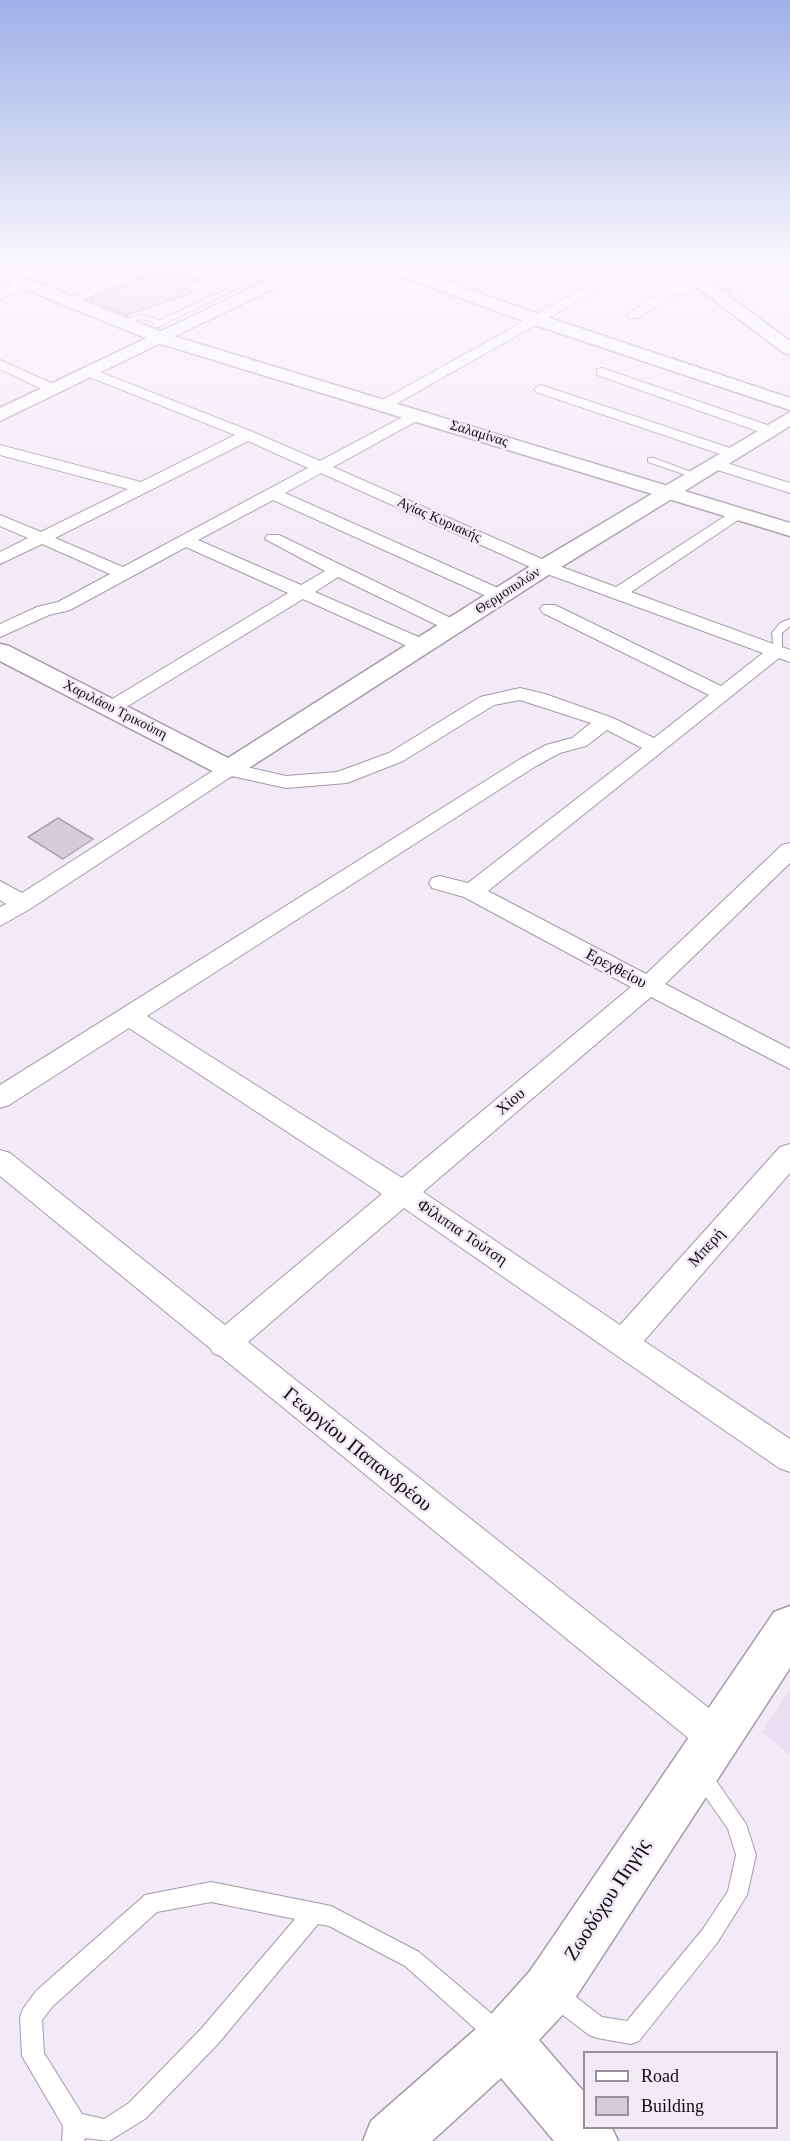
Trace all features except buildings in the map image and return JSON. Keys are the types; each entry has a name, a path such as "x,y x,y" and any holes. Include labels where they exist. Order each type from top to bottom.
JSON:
{"street":[{"path":"0,415 92,373 109,363"},
{"name":"Σαλαμίνας","path":"260,363 384,405 790,530"},
{"path":"384,405 460,363"},
{"path":"667,363 790,404"},
{"path":"0,364 55,390"},
{"path":"602,372 768,430"},
{"name":"Αγίας Κυριακής","path":"92,373 248,435 546,567 784,653"},
{"path":"541,389 714,464 790,488"},
{"path":"0,631 42,611 64,606 417,415"},
{"name":"Θερμοπυλών","path":"229,769 546,567 790,418"},
{"path":"0,559 248,435"},
{"path":"0,450 144,488"},
{"path":"271,493 501,596"},
{"path":"617,594 739,514"},
{"path":"0,520 122,573"},
{"path":"273,539 453,626"},
{"path":"184,540 423,646"},
{"path":"111,708 338,570"},
{"path":"549,609 723,694"},
{"name":"Χαριλάου Τρικούπη","path":"0,651 229,769"},
{"path":"472,892 723,694 784,653"},
{"path":"0,918 229,769 286,782 340,778 396,757 487,701 520,694 606,722 656,747"},
{"path":"0,1098 530,762 553,749 579,741 606,722"},
{"name":"Χίου","path":"224,1344 648,986 790,850"},
{"name":"Ερεχθείου","path":"440,883 472,892 790,1060"},
{"path":"0,889 22,903"},
{"name":"Φίλιππα Τούτση","path":"128,1016 403,1193 790,1457"},
{"name":"Μπερή","path":"624,1342 790,1155"},
{"name":"Γεωργίου Παπανδρέου","path":"0,1161 224,1344 705,1753"},
{"name":"Ζωοδόχου Πηγής","path":"391,2141 504,2040 549,1990 790,1628"},
{"path":"504,2040 590,2141"}],"lane":[{"path":"651,460 714,464"},
{"path":"784,653 777,633 783,625 790,622"},
{"path":"549,1990 597,2027 631,2033 710,1936 737,1895 746,1855 736,1824 705,1753"},
{"path":"314,1913 209,2037 137,2111 106,2131 74,2133 33,2056 31,2018 44,2000 152,1902 211,1892 331,1916 412,1959 504,2040"}],"shaded area":[{"path":"790,1690 790,1755 762,1732"}]}
